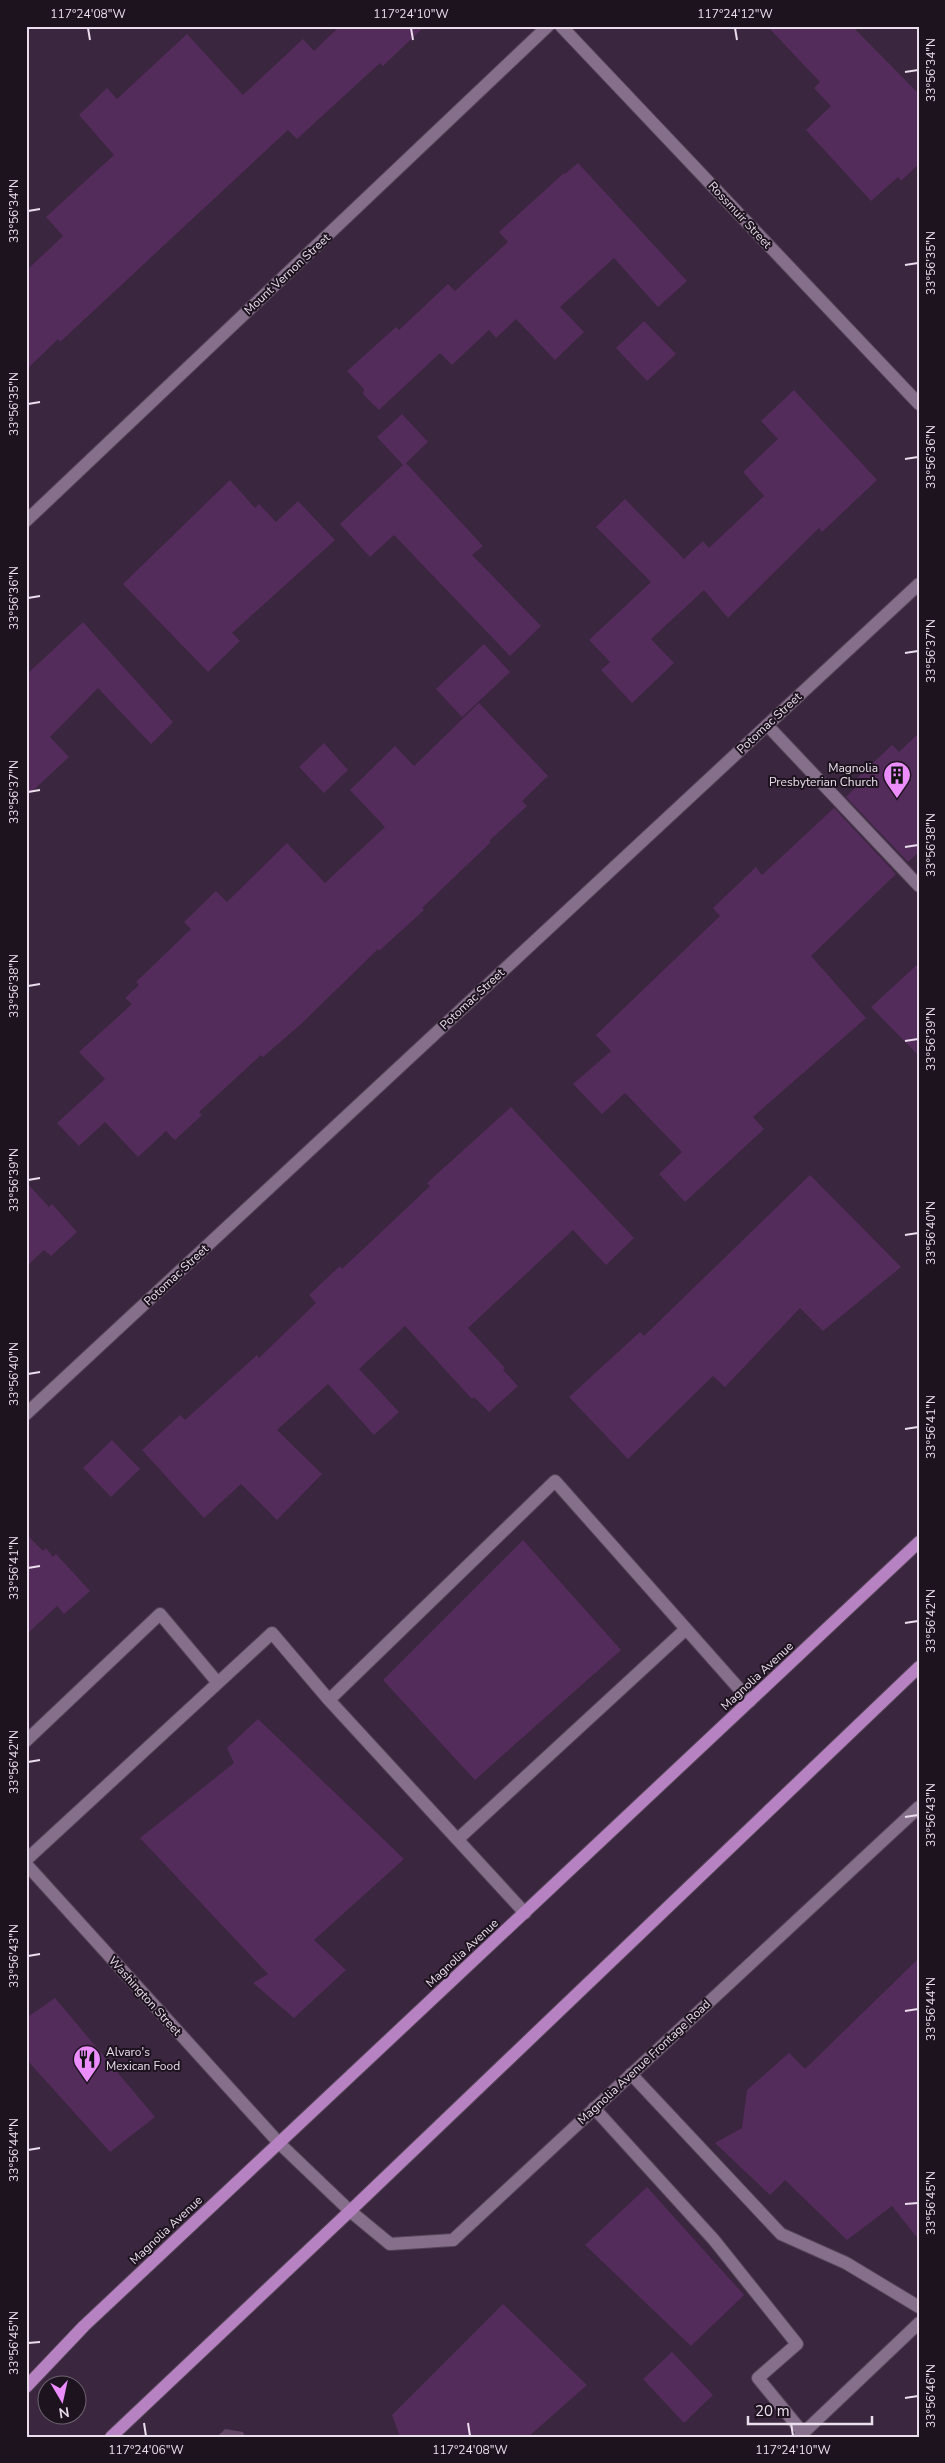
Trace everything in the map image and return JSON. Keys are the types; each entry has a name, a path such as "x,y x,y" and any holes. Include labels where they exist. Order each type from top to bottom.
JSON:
{"main road":[{"name":"Magnolia Avenue","path":"26,2387 84,2326 919,1542"},
{"path":"111,2437 919,1667"}],"street":[{"name":"Mount Vernon Street","path":"26,521 548,26"},
{"name":"Rossmuir Street","path":"561,26 919,404"},
{"name":"Potomac Street","path":"26,1414 919,584"},
{"path":"767,725 919,886"},
{"path":"329,1700 555,1481 750,1701"},
{"path":"26,1740 160,1614 218,1684"},
{"path":"458,1839 686,1629"},
{"path":"26,1860 272,1633 329,1700 525,1913"},
{"name":"Magnolia Avenue Frontage Road","path":"350,2211 390,2244 453,2240 919,1807"},
{"name":"Washington Street","path":"26,1864 280,2144 350,2211"},
{"path":"632,2074 781,2234 846,2262 919,2307"},
{"path":"594,2108 714,2240 796,2344 758,2378 801,2435 919,2323"}],"shaded area":[{"path":"225,2429 243,2432 245,2437 217,2437"}],"building":[{"path":"340,26 425,26 383,66 380,63 297,139 288,130 60,342 58,339 26,370 26,271 63,236 46,217 114,155 79,115 107,88 117,99 187,34 243,95 303,39 314,51"},
{"path":"767,26 852,26 919,94 919,164 901,181 898,177 871,201 806,130 831,106 814,88 820,82"},
{"path":"578,163 687,281 658,307 614,258 560,307 584,332 555,360 516,319 496,338 489,330 452,365 440,353 379,410 363,394 364,389 347,371 396,327 399,330 448,284 455,291 508,242 499,232 564,173"},
{"path":"644,321 676,354 647,381 616,348"},
{"path":"794,390 877,480 822,532 819,528 728,618 704,590 651,639 674,663 632,703 601,670 610,662 589,640 651,582 596,527 625,499 684,559 703,541 709,548 764,496 743,472 778,439 761,421"},
{"path":"402,414 428,442 406,463 483,546 472,555 541,626 510,656 394,535 370,557 340,524 403,465 377,437"},
{"path":"230,480 255,508 259,504 276,522 298,501 335,540 232,633 240,641 208,672 123,584"},
{"path":"83,622 173,722 151,744 98,688 50,737 69,757 26,797 26,675"},
{"path":"484,644 510,672 462,717 436,689"},
{"path":"479,703 548,776 522,801 527,806 422,908 424,910 379,951 378,949 301,1024 263,1057 261,1055 199,1112 202,1115 175,1140 166,1131 138,1157 105,1122 79,1146 57,1123 105,1079 79,1052 132,1004 125,998 139,985 136,982 191,929 184,922 216,891 227,902 287,843 325,883 385,827 350,790 395,746 414,766"},
{"name":"Magnolia Presbyterian Church","path":"919,733 919,852 908,862 846,797 861,782 857,778 892,745 899,752"},
{"path":"324,743 348,770 324,793 299,767"},
{"path":"834,808 896,874 811,956 866,1018 753,1117 764,1129 685,1202 659,1174 682,1152 625,1093 602,1114 573,1084 611,1051 596,1035 720,916 713,908 756,867 762,875"},
{"path":"919,963 919,1056 871,1007"},
{"path":"511,1107 634,1238 606,1265 573,1230 468,1328 505,1368 503,1370 518,1386 489,1412 474,1397 472,1399 405,1326 359,1369 399,1412 374,1435 328,1384 277,1430 322,1474 277,1520 241,1484 204,1518 142,1450 180,1415 185,1420 257,1355 259,1358 316,1303 309,1295 340,1266 342,1269 430,1186 427,1183"},
{"path":"810,1175 901,1267 823,1331 800,1308 725,1387 713,1376 628,1459 569,1397 640,1332 644,1336"},
{"path":"26,1182 49,1207 52,1204 77,1232 51,1256 44,1250 26,1267"},
{"path":"112,1440 140,1469 111,1497 83,1468"},
{"path":"26,1534 43,1551 46,1548 53,1557 56,1554 90,1591 64,1614 57,1606 26,1635"},
{"path":"523,1540 621,1650 475,1780 383,1680"},
{"path":"258,1719 404,1859 314,1940 346,1970 294,2018 253,1983 268,1974 140,1838 234,1763 227,1748"},
{"path":"919,1958 919,2240 892,2206 847,2240 785,2180 770,2195 715,2143 742,2128 747,2090 789,2053 805,2069"},
{"name":"Alvaro's Mexican Food","path":"55,1998 155,2117 110,2152 26,2059 26,2018"},
{"path":"647,2187 744,2295 691,2346 585,2245"},
{"path":"503,2304 587,2385 528,2437 400,2437 392,2415"},
{"path":"672,2352 713,2395 684,2423 643,2379"}],"place":[{"name":"Magnolia Presbyterian Church","path":"897,799"},
{"name":"Alvaro's Mexican Food","path":"87,2083"}]}
